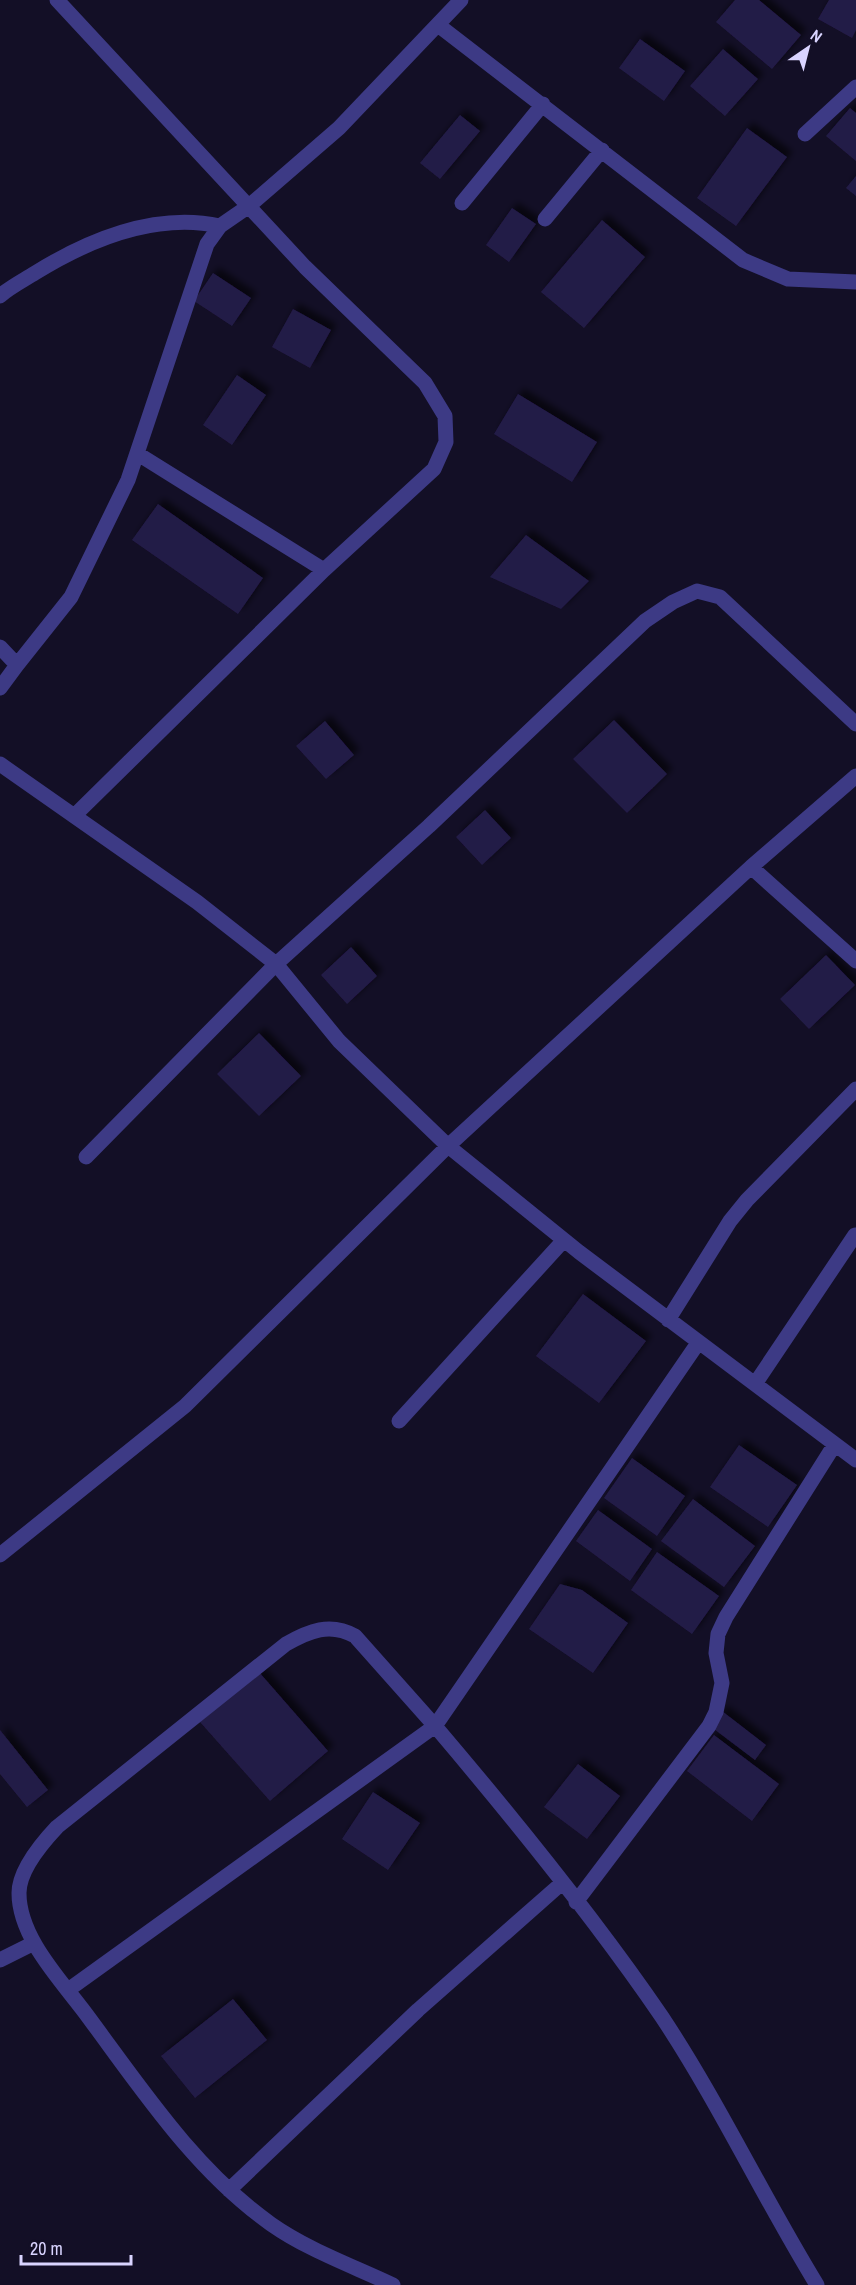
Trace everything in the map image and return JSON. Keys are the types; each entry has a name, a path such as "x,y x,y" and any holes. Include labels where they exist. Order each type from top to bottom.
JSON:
{"street":[{"path":"57,0 305,267 425,383 445,416 446,442 434,469 324,570 74,816"},
{"path":"0,688 71,597 109,521 138,454 200,259 220,226 249,206 339,128 461,0"},
{"path":"438,25 743,260 788,279 856,282"},
{"path":"805,134 856,87"},
{"path":"462,203 543,104"},
{"path":"545,219 602,150"},
{"path":"0,296 63,256 129,230 172,221 196,221 220,226"},
{"path":"138,454 324,570"},
{"path":"86,1157 276,964 429,826 645,621 673,602 697,591 720,597 856,724"},
{"path":"0,647 17,665"},
{"path":"0,764 197,902 276,964 339,1041 448,1146 564,1240 856,1460"},
{"path":"0,1555 185,1406 448,1146 751,867 856,776"},
{"path":"751,867 856,961"},
{"path":"668,1320 730,1221 747,1200 856,1089"},
{"path":"755,1384 855,1235"},
{"path":"399,1421 564,1240"},
{"path":"68,1990 435,1726 698,1342"},
{"path":"576,1902 710,1726 716,1712 722,1683 716,1653 722,1625 836,1444"},
{"path":"393,2285 273,2225 229,2190 188,2147 143,2092 34,1943 23,1917 18,1891 29,1862 39,1846 57,1827 286,1644 305,1633 324,1628 344,1630 355,1636 435,1726 562,1883 662,2018 755,2173 817,2285"},
{"path":"229,2190 418,2010 562,1883"},
{"path":"0,1960 34,1943"}],"building":[{"path":"735,0 759,0 801,35 772,69 716,22"},
{"path":"829,0 856,0 856,30 852,38 818,19"},
{"path":"640,39 685,71 664,101 619,68"},
{"path":"723,49 758,79 725,116 690,86"},
{"path":"850,108 856,113 856,161 826,136"},
{"path":"460,115 480,131 440,179 420,163"},
{"path":"747,128 787,157 736,226 697,198"},
{"path":"856,176 856,196 846,188"},
{"path":"512,208 536,224 509,262 486,245"},
{"path":"602,220 645,257 584,328 541,292"},
{"path":"213,273 251,298 232,326 194,301"},
{"path":"293,309 331,330 310,368 272,347"},
{"path":"237,375 266,395 232,445 203,425"},
{"path":"518,394 597,442 572,482 494,434"},
{"path":"158,504 263,578 238,614 132,540"},
{"path":"526,535 589,581 561,609 490,577"},
{"path":"614,720 667,774 627,813 573,759"},
{"path":"325,721 354,755 326,779 296,746"},
{"path":"485,810 511,838 482,865 456,837"},
{"path":"351,947 377,976 347,1004 321,975"},
{"path":"826,955 855,985 809,1029 780,999"},
{"path":"259,1033 301,1076 259,1116 217,1074"},
{"path":"583,1294 646,1341 599,1403 536,1356"},
{"path":"739,1445 797,1485 768,1527 710,1487"},
{"path":"632,1458 685,1496 657,1536 604,1498"},
{"path":"693,1499 755,1546 724,1587 661,1541"},
{"path":"598,1510 652,1549 630,1581 576,1541"},
{"path":"657,1552 719,1596 692,1634 631,1590"},
{"path":"560,1584 582,1590 628,1623 593,1673 529,1629"},
{"path":"259,1672 328,1751 270,1801 200,1722"},
{"path":"722,1711 766,1745 755,1760 710,1726"},
{"path":"0,1730 48,1790 27,1807 0,1774"},
{"path":"714,1735 779,1784 752,1821 687,1771"},
{"path":"578,1764 620,1796 587,1839 544,1807"},
{"path":"373,1792 420,1823 388,1870 342,1839"},
{"path":"233,1999 267,2040 195,2098 161,2056"}]}
